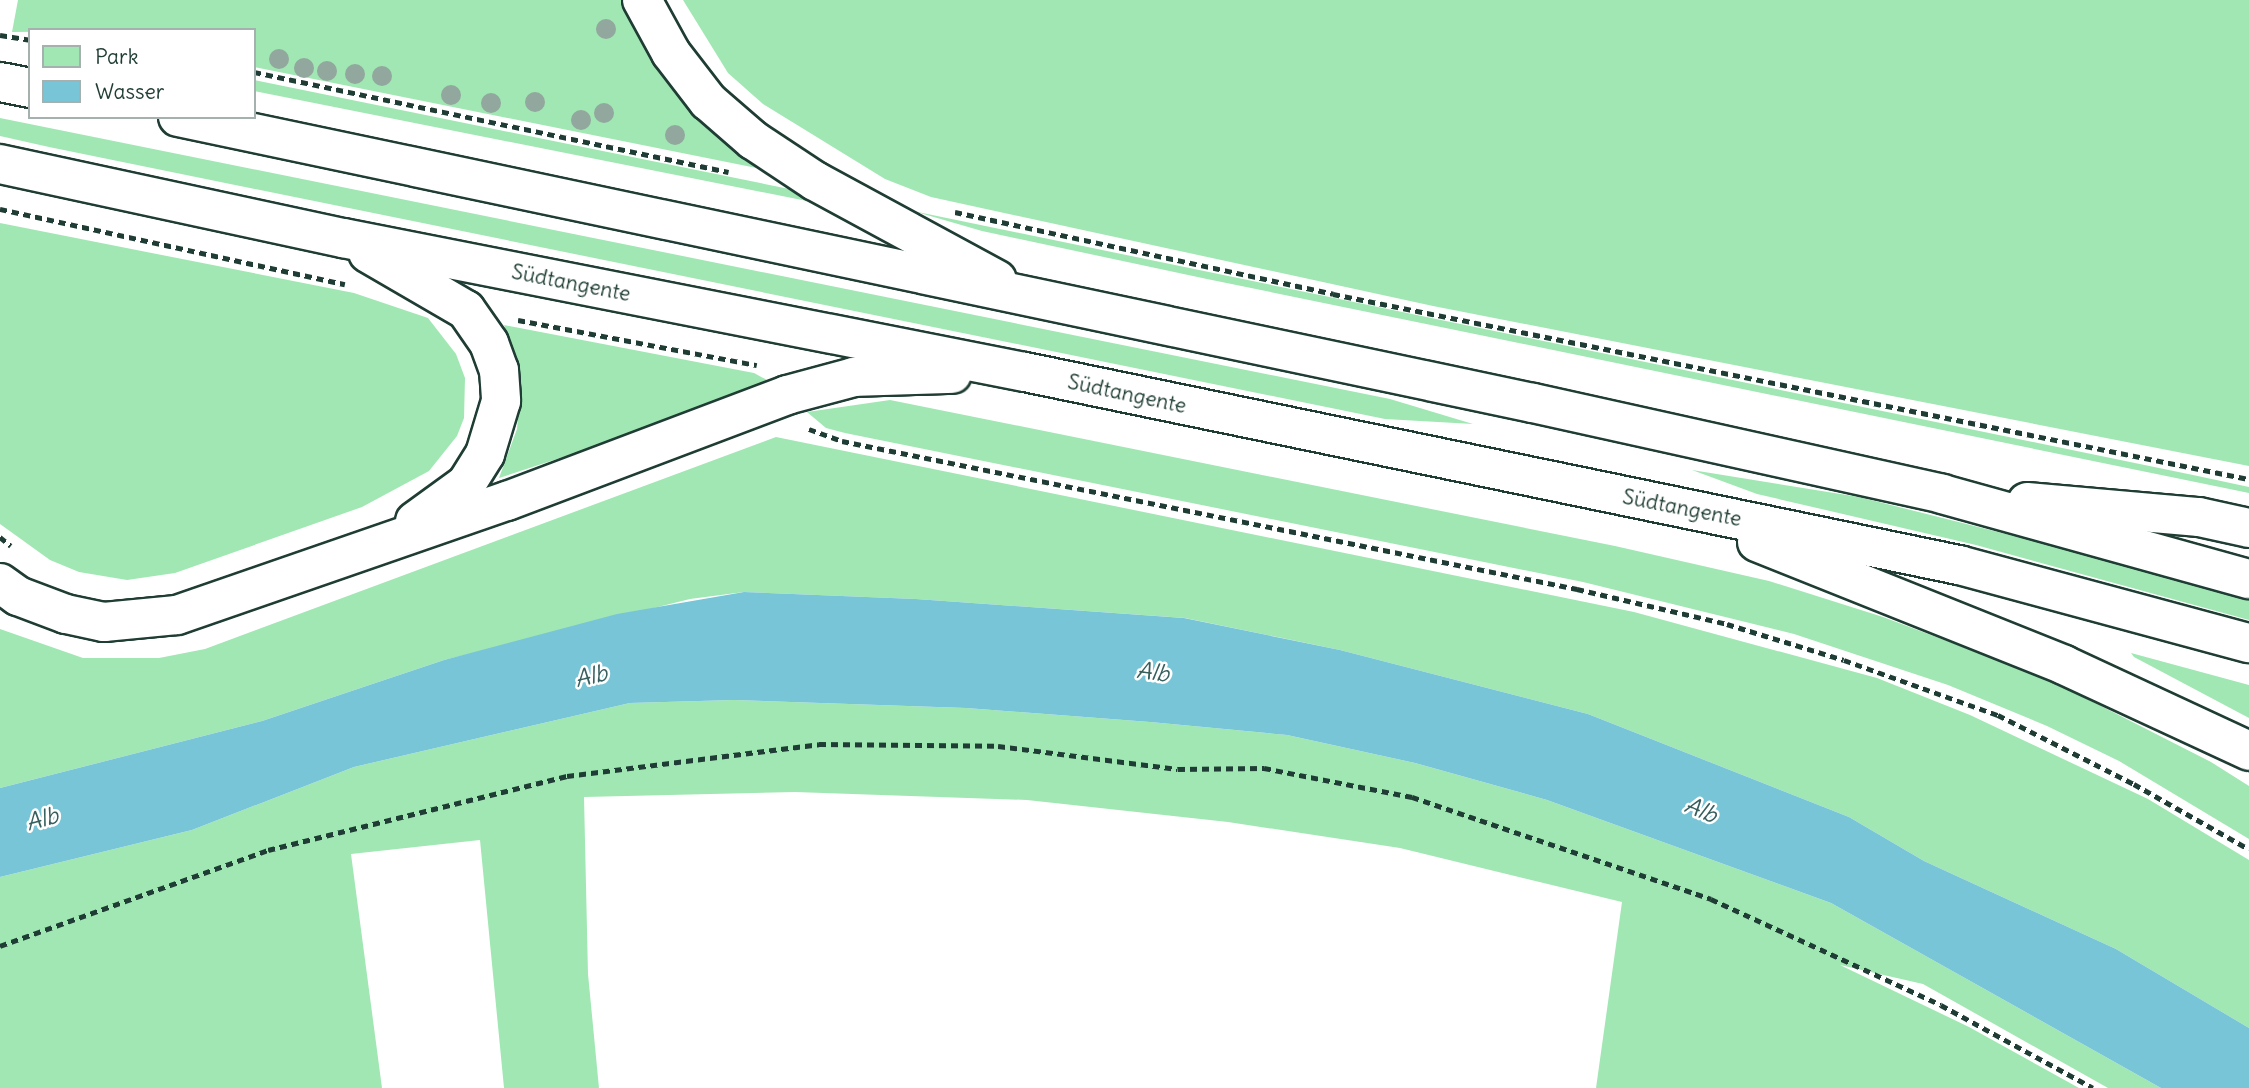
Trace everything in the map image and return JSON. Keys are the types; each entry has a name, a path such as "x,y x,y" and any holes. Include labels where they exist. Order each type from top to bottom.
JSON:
{"highway":[{"path":"642,0 671,53 708,101 753,140 815,181 1036,301"},
{"path":"0,82 28,88"},
{"path":"187,119 1036,301 1533,403 1942,494 2249,579"},
{"name":"Südtangente","path":"0,164 343,238 1025,372 1959,565 2249,643"},
{"path":"335,561 414,522 466,484 485,454 501,401 499,370 489,343 466,310 343,238"},
{"path":"0,583 18,596 66,614 134,622 209,607 787,396 854,377 1025,372"},
{"path":"1942,494 2199,517 2249,528"},
{"path":"1653,502 2052,660 2249,751"}],"path":[{"path":"0,35 28,40"},
{"path":"256,72 740,174"},
{"path":"944,209 1332,294 2249,479"},
{"path":"787,396 807,428 842,441 1577,589 1727,624 1831,656 1998,715 2134,784 2249,849"},
{"path":"0,537 20,550"},
{"path":"0,946 268,850 567,776 819,744 998,746 1178,769 1264,768 1412,797 1711,899 1941,1005 2093,1088"}],"green space":[{"path":"18,0 623,0 767,170 256,67 256,28 28,28 28,32 12,32"},
{"path":"683,0 2249,0 2249,466 1433,306 931,197 885,179 763,104 728,73"},
{"path":"256,80 804,192 822,204 256,91"},
{"path":"0,118 1390,399 1473,424 1385,419 49,147 0,136"},
{"path":"913,211 2193,475 2249,487 2249,493 1207,279 982,231"},
{"path":"0,223 354,293 428,318 456,354 465,378 464,418 457,436 429,471 362,507 175,573 127,580 79,572 50,560 0,524"},
{"path":"504,325 754,373 767,380 612,441 499,478 517,429 519,406 516,356"},
{"path":"890,400 1615,546 1769,581 1883,617 2048,679 2211,762 2249,786 2249,839 2119,761 2047,726 1948,685 1794,634 1583,582 845,433 826,428 807,412"},
{"path":"776,437 1634,612 1877,678 1970,715 2148,799 2249,860 2249,1028 2116,949 1924,861 1849,817 1588,714 1340,650 1185,618 916,599 744,592 690,599 444,660 262,721 0,788 0,629 83,658 159,658 205,649"},
{"path":"1692,470 1859,497 2066,549 2249,600 2249,620 1976,545 1757,494"},
{"path":"2131,653 2249,685 2249,718 2134,657"},
{"path":"734,700 966,708 1150,722 1287,735 1415,763 1547,800 1831,903 2161,1088 2108,1088 1923,984 1840,965 1969,1027 2079,1088 1596,1088 1622,902 1400,848 1228,822 1027,800 795,792 584,797 588,974 599,1088 504,1088 480,840 351,854 382,1088 0,1088 0,877 192,830 354,767 630,703"}],"water":[{"name":"Alb","path":"744,592 916,599 1184,618 1340,650 1588,714 1849,817 1924,861 2116,949 2249,1028 2249,1088 2161,1088 1831,903 1547,800 1415,763 1287,735 1150,722 966,708 734,700 630,703 354,767 192,830 0,877 0,788 262,721 444,660 617,614"}]}
